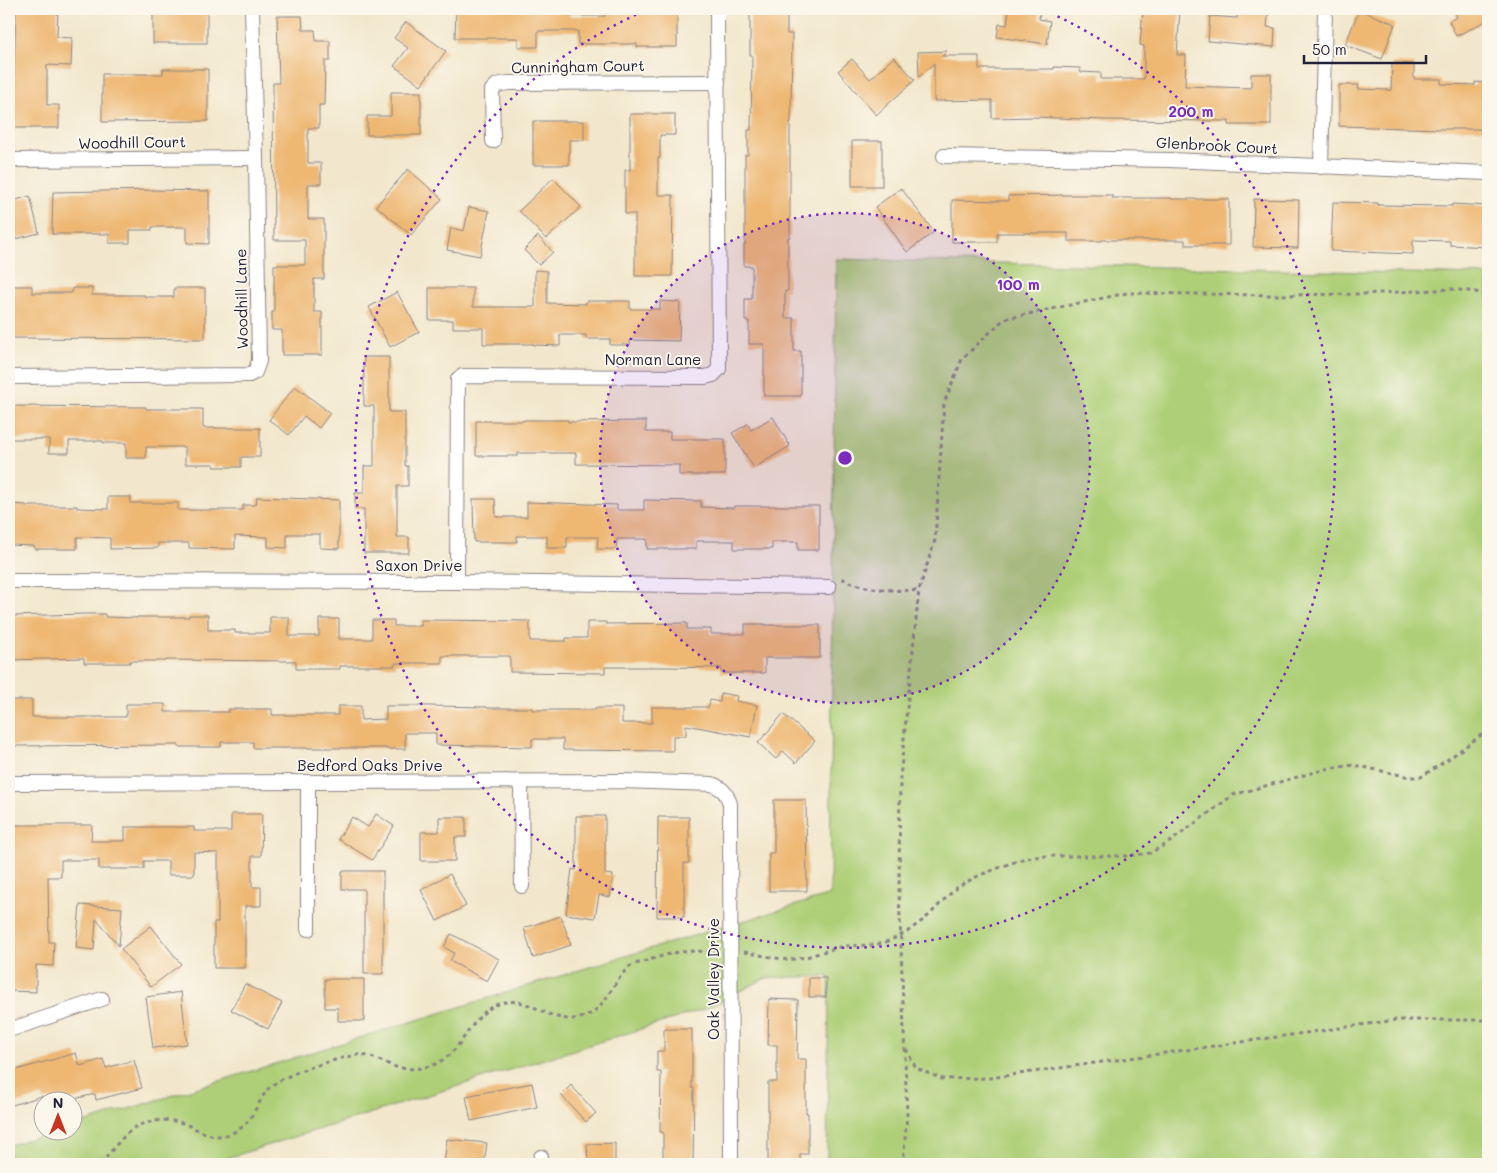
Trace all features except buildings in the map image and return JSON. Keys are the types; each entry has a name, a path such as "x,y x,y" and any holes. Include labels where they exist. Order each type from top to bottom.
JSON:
{"street":[{"name":"Woodhill Lane","path":"9,377 249,375 255,372 259,361 252,9"},
{"name":"Norman Lane","path":"457,582 458,379 462,376 705,377 713,374 719,368 717,9"},
{"path":"1321,167 1325,9"},
{"name":"Cunningham Court","path":"492,141 492,90 497,86 508,83 718,82"},
{"name":"Glenbrook Court","path":"944,156 1169,160 1488,173"},
{"name":"Woodhill Court","path":"9,160 256,158"},
{"name":"Saxon Drive","path":"9,581 457,582 829,587"},
{"name":"Bedford Oaks Drive","path":"9,783 623,781 712,784 720,787 727,794"},
{"path":"308,782 308,929"},
{"path":"521,782 522,886"},
{"name":"Oak Valley Drive","path":"727,794 730,804 731,1164"},
{"path":"9,1030 102,999"}],"path":[{"path":"902,1164 907,1114 898,890 900,778 919,590 935,540 944,403 962,359 1004,319 1127,293 1318,295 1451,289 1476,292 1488,296"},
{"path":"839,576 846,581 860,585 899,591 919,590"},
{"path":"101,1164 123,1137 138,1126 156,1120 175,1121 204,1134 216,1136 240,1129 249,1120 270,1087 302,1071 350,1056 370,1056 397,1068 416,1069 435,1064 450,1054 483,1013 498,1004 514,1001 525,1003 561,1019 574,1020 587,1016 598,1008 630,966 680,952 748,952 787,960 806,957 843,946 875,945 901,935 926,918 957,887 980,875 1025,858 1046,856 1126,856 1150,853 1167,844 1234,795 1326,769 1354,765 1410,777 1421,777 1488,730"},
{"path":"905,1048 916,1068 942,1079 990,1078 1396,1020 1488,1020"}],"green space":[{"path":"836,259 1488,275 1488,1164 827,1164 829,976 766,978 705,1009 208,1164 9,1164 9,1145 32,1138 32,1140 82,1140 82,1123 830,895"}]}
